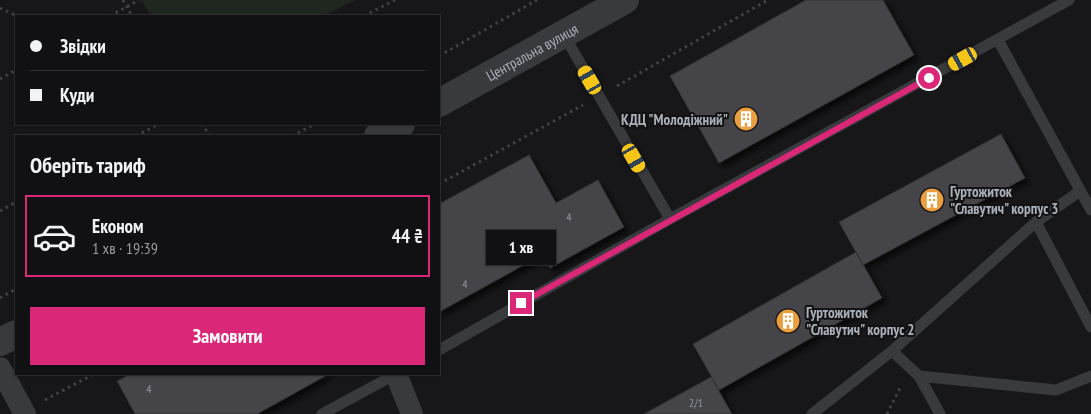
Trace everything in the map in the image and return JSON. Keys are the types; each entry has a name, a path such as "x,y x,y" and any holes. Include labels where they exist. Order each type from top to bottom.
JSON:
{"street":[{"name":"Центральна вулиця","path":"440,102 625,0"},
{"path":"380,135 399,125"},
{"path":"0,342 15,334"},
{"path":"0,368 25,413"},
{"path":"396,375 412,414"}],"lane":[{"path":"440,349 670,219 1069,0"},
{"path":"564,35 670,219"},
{"path":"998,40 1091,210"},
{"path":"812,414 892,350 1036,222 1080,191"},
{"path":"1036,222 1091,327"},
{"path":"892,350 920,376 940,414"},
{"path":"322,414 394,375"},
{"path":"920,376 1056,390 1091,376"}],"path":[{"path":"123,0 131,15"},
{"path":"112,15 138,0"},
{"path":"366,15 395,0"},
{"path":"440,55 537,0"},
{"path":"0,8 15,15"},
{"path":"0,79 15,71"},
{"path":"138,135 157,125"},
{"path":"202,125 210,135"},
{"path":"294,135 313,125"},
{"path":"0,211 15,203"},
{"path":"0,298 15,290"},
{"path":"887,414 911,368"},
{"path":"25,413 92,375"}],"shaded area":[{"path":"141,0 355,0 325,15 150,15"}],"building":[{"name":"КДЦ \"Молодіжний\"","path":"806,0 883,0 914,55 719,163 670,76"},
{"name":"Гуртожиток \"Славутич\" корпус 3","path":"1001,134 1025,178 863,265 839,222"},
{"path":"529,155 556,203 598,180 624,227 550,268 542,255 440,311 440,203"},
{"name":"Гуртожиток \"Славутич\" корпус 2","path":"856,252 882,298 719,390 693,344"},
{"path":"129,375 327,375 257,414 135,414 117,381"},
{"path":"711,377 732,414 644,414"}],"place":[{"name":"КДЦ \"Молодіжний\"","path":"746,119"},
{"name":"Гуртожиток \"Славутич\" корпус 3","path":"932,200"},
{"name":"Гуртожиток \"Славутич\" корпус 2","path":"788,321"}],"route":[{"path":"521,303 670,219 929,78"}]}
